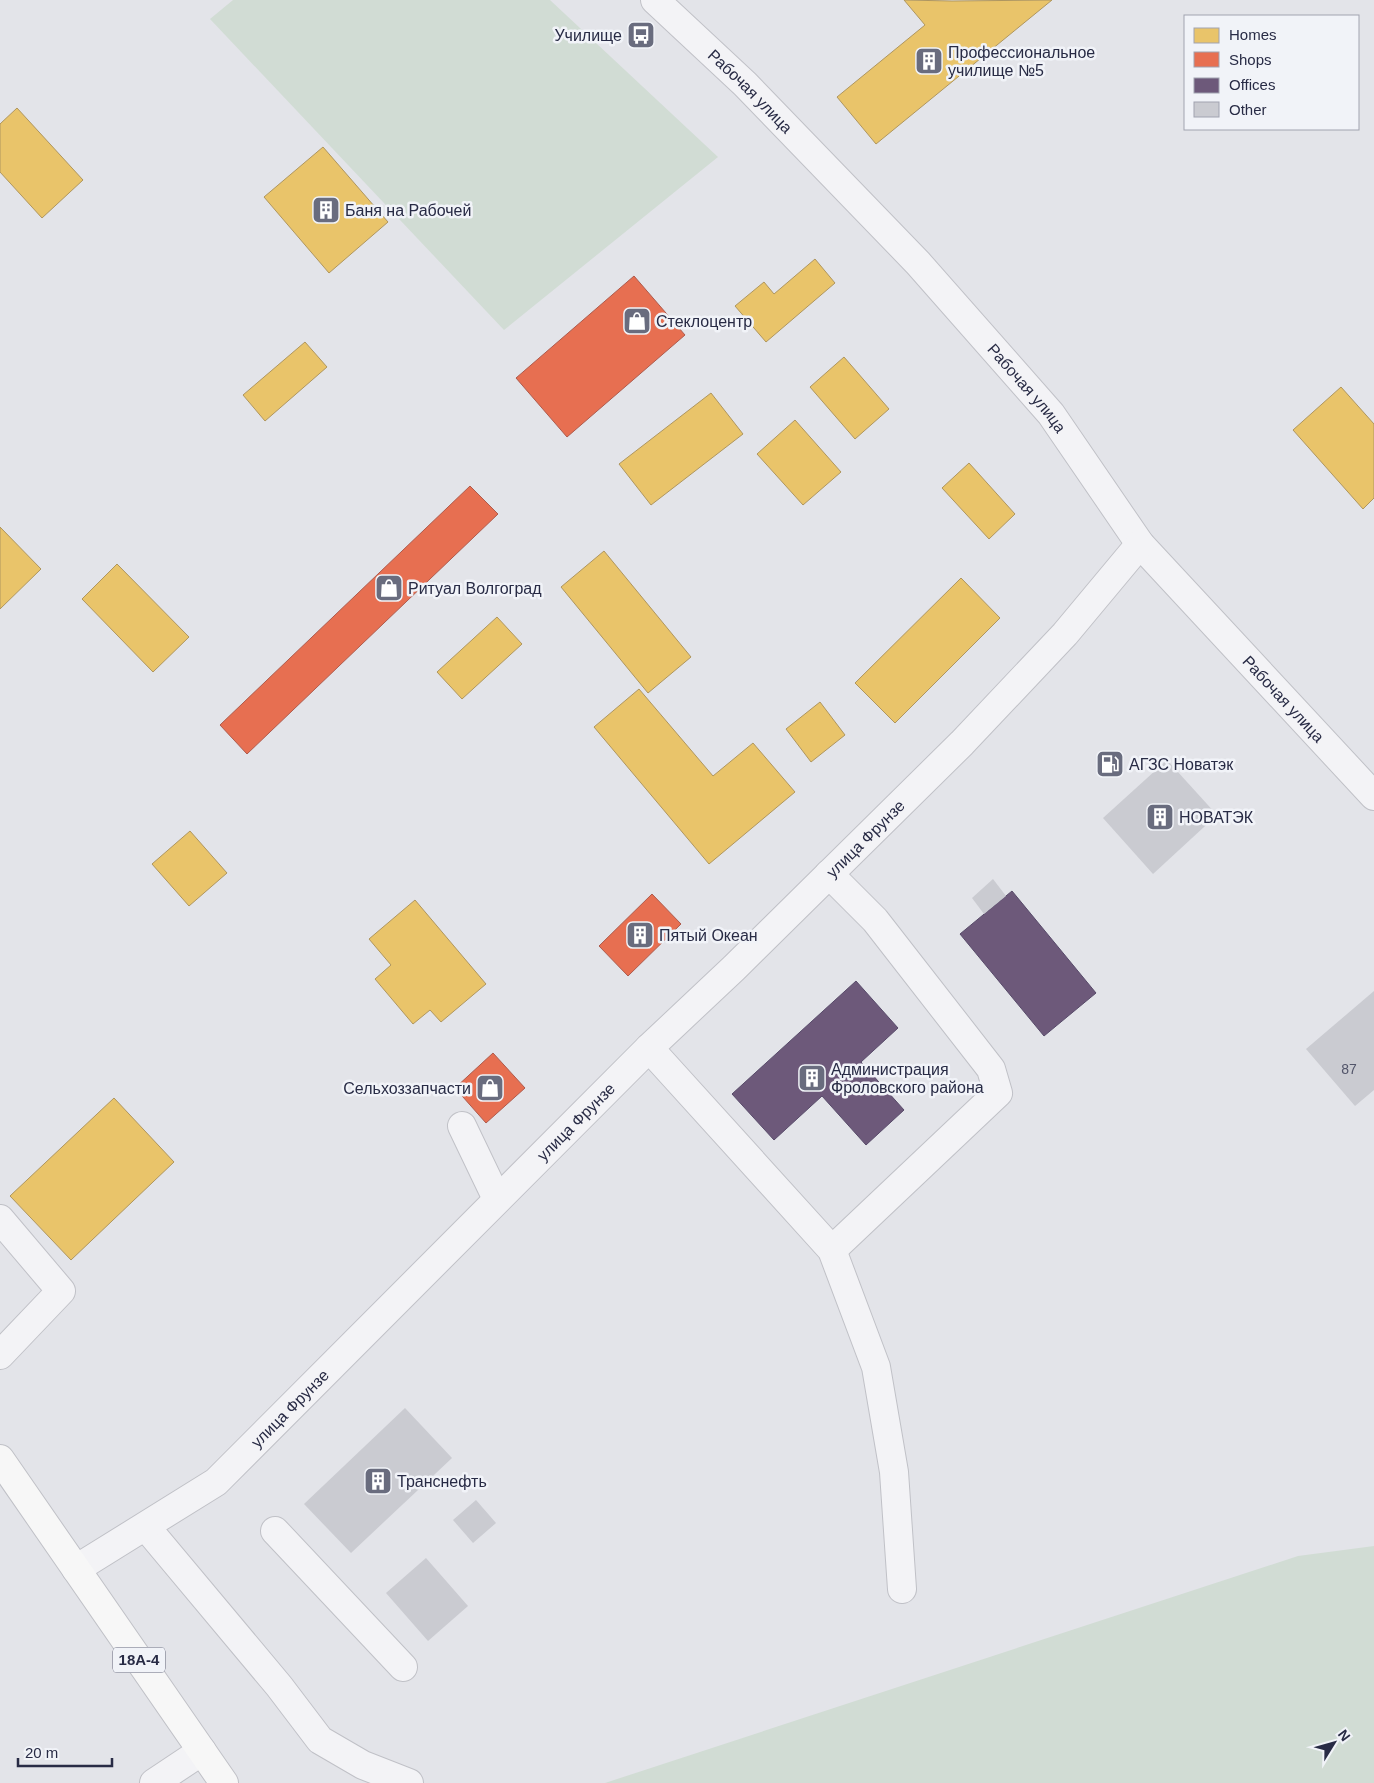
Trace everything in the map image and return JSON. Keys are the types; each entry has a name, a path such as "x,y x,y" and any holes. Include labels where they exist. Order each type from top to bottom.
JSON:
{"main road":[{"name":"18А-4","path":"0,1459 224,1783"}],"street":[{"name":"Рабочая улица","path":"655,0 745,84 918,263 1050,414 1140,544 1374,796"},
{"name":"улица Фрунзе","path":"76,1569 216,1482 649,1048 830,874 962,743 1064,634 1140,544"},
{"path":"830,874 875,920 991,1069 998,1093 832,1250"},
{"path":"649,1048 832,1250 876,1367 894,1472 902,1589"},
{"path":"462,1126 497,1199"},
{"path":"0,1219 62,1291 0,1355"},
{"path":"146,1527 279,1686 320,1740 363,1765 409,1783"},
{"path":"275,1531 403,1667"},
{"path":"154,1783 202,1751"}],"shaded area":[{"path":"233,0 550,0 718,157 504,330 210,19"},
{"path":"1374,1546 1374,1783 605,1783 1298,1556"}],"building: Homes":[{"name":"Профессиональное училище №5","path":"904,0 1052,0 876,144 837,97 925,25"},
{"path":"17,108 83,180 42,218 0,172 0,124"},
{"name":"Баня на Рабочей","path":"323,147 388,222 329,273 264,197"},
{"path":"815,259 835,283 766,342 735,306 764,282 774,294"},
{"path":"305,342 327,367 265,421 243,395"},
{"path":"844,357 889,409 855,439 810,387"},
{"path":"1341,387 1374,424 1374,498 1363,509 1293,430"},
{"path":"711,393 743,434 651,505 619,464"},
{"path":"795,420 841,472 803,505 757,454"},
{"path":"969,463 1015,514 989,539 942,488"},
{"path":"0,527 41,569 0,609"},
{"path":"604,551 691,657 648,693 561,587"},
{"path":"117,564 189,637 153,672 82,599"},
{"path":"961,578 1000,618 895,723 855,683"},
{"path":"497,617 522,644 462,699 437,672"},
{"path":"639,689 713,776 753,743 795,792 709,864 594,727"},
{"path":"820,702 845,735 811,762 786,729"},
{"path":"190,831 227,873 189,906 152,864"},
{"path":"415,900 486,984 441,1022 430,1010 413,1024 375,979 391,965 369,939"},
{"path":"114,1098 174,1162 71,1260 10,1196"}],"building: Shops":[{"path":"634,276 685,335 567,437 516,378"},
{"path":"470,486 498,514 247,754 220,725"},
{"name":"Пятый Океан","path":"652,894 681,924 628,976 599,946"},
{"name":"Сельхоззапчасти","path":"493,1053 525,1088 486,1123 455,1088"}],"building: Offices":[{"path":"1012,891 1096,993 1044,1036 960,934"},
{"name":"Администрация Фроловского района","path":"856,981 898,1028 861,1062 904,1110 866,1145 822,1096 774,1140 732,1094"}],"building: Other":[{"name":"НОВАТЭК","path":"1167,760 1217,815 1153,874 1103,818"},
{"path":"993,879 1006,896 984,914 972,898"},
{"path":"1374,991 1374,1090 1355,1106 1306,1049"},
{"name":"Транснефть","path":"405,1408 452,1458 351,1553 304,1504"},
{"path":"476,1500 496,1523 473,1543 453,1520"},
{"path":"426,1558 468,1606 428,1641 386,1593"}],"place":[{"name":"Училище","path":"641,35"},
{"name":"Профессиональное училище №5","path":"929,61"},
{"name":"Баня на Рабочей","path":"326,210"},
{"name":"Стеклоцентр","path":"637,321"},
{"name":"Ритуал Волгоград","path":"389,588"},
{"name":"АГЗС Новатэк","path":"1110,764"},
{"name":"НОВАТЭК","path":"1160,817"},
{"name":"Пятый Океан","path":"640,935"},
{"name":"Администрация Фроловского района","path":"812,1078"},
{"name":"Сельхоззапчасти","path":"490,1088"},
{"name":"Транснефть","path":"378,1481"}]}
